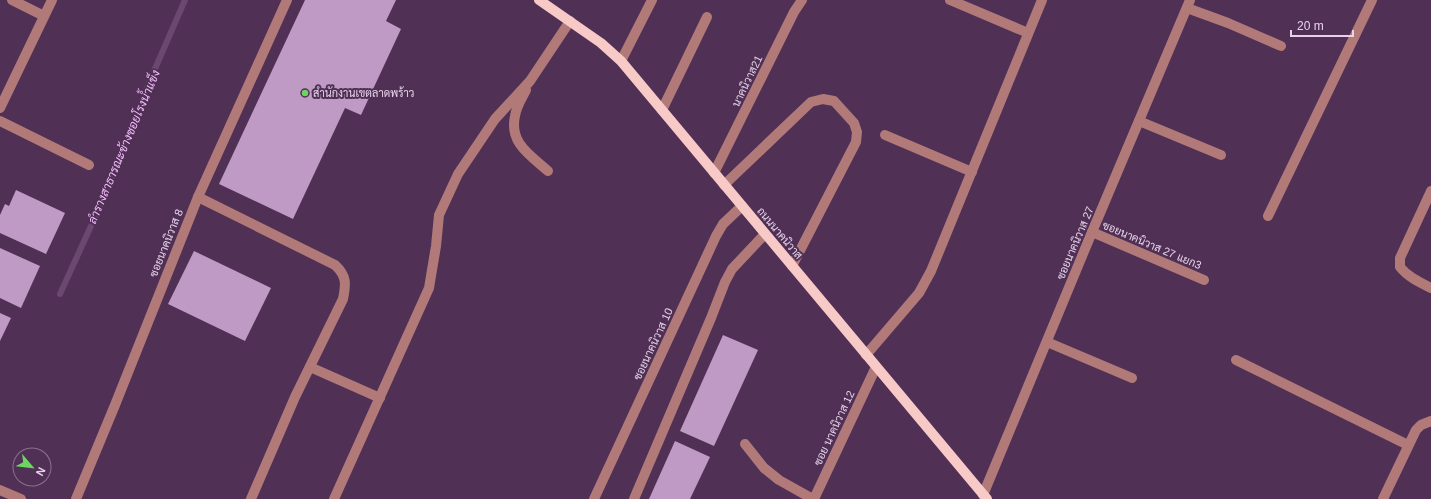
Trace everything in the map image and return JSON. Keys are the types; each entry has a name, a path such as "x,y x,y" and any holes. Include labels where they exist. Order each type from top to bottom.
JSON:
{"main road":[{"name":"ถนนนาคนิวาส","path":"539,0 601,43 620,61 985,497"}],"street":[{"path":"12,0 44,16"},
{"path":"0,108 52,0"},
{"name":"ซอยนาคนิวาส 8","path":"76,499 198,197 287,0"},
{"path":"620,61 652,0"},
{"name":"นาคนิวาส21","path":"714,173 794,12 802,0"},
{"path":"950,0 1028,33"},
{"path":"866,355 919,293 930,272 1042,0"},
{"path":"1268,216 1372,0"},
{"path":"1189,4 1281,46"},
{"name":"ซอยนาคนิวาส 27","path":"985,497 1092,232 1189,4"},
{"path":"662,110 707,16"},
{"path":"334,499 429,288 436,246 439,215 458,174 495,119 530,81 570,21"},
{"path":"530,81 515,115 515,136 520,145 548,171"},
{"path":"724,185 811,102 823,99 834,101 854,123 857,132 856,142 792,266"},
{"path":"0,121 89,165"},
{"path":"1139,121 1221,154"},
{"path":"885,135 972,172"},
{"path":"1431,191 1400,258 1400,267 1405,273 1431,288"},
{"path":"198,197 335,265 342,272 346,284 343,300 295,397 252,499"},
{"name":"ซอยนาคนิวาส 10","path":"594,499 716,236 723,224 742,206"},
{"name":"ซอยนาคนิวาส 27 แยก3","path":"1092,232 1204,280"},
{"path":"634,499 708,326 725,282 732,269 765,234"},
{"path":"1047,342 1132,378"},
{"path":"1236,360 1408,445"},
{"name":"ซอย นาคนิวาส 12","path":"813,499 876,366"},
{"path":"310,367 380,398"},
{"path":"1383,499 1416,430 1421,425 1431,422"},
{"path":"745,444 764,468 779,480 813,499"},
{"path":"0,490 21,499"}],"building":[{"path":"305,0 396,0 386,21 401,29 361,115 345,108 293,219 219,184"},
{"path":"16,190 65,213 46,254 0,233 0,215 5,204 9,206"},
{"path":"0,248 40,266 21,308 0,298"},
{"path":"194,251 271,288 245,341 168,304"},
{"path":"0,313 11,318 0,341"},
{"path":"723,335 758,350 714,446 680,431"},
{"path":"675,441 710,457 690,499 649,499"}],"waterway":[{"name":"ลำรางสาธารณะข้างซอยโรงน้ำแข็ง","path":"60,294 101,204 151,78 185,0"}],"place":[{"name":"สำนักงานเขตลาดพร้าว","path":"305,93"}]}
